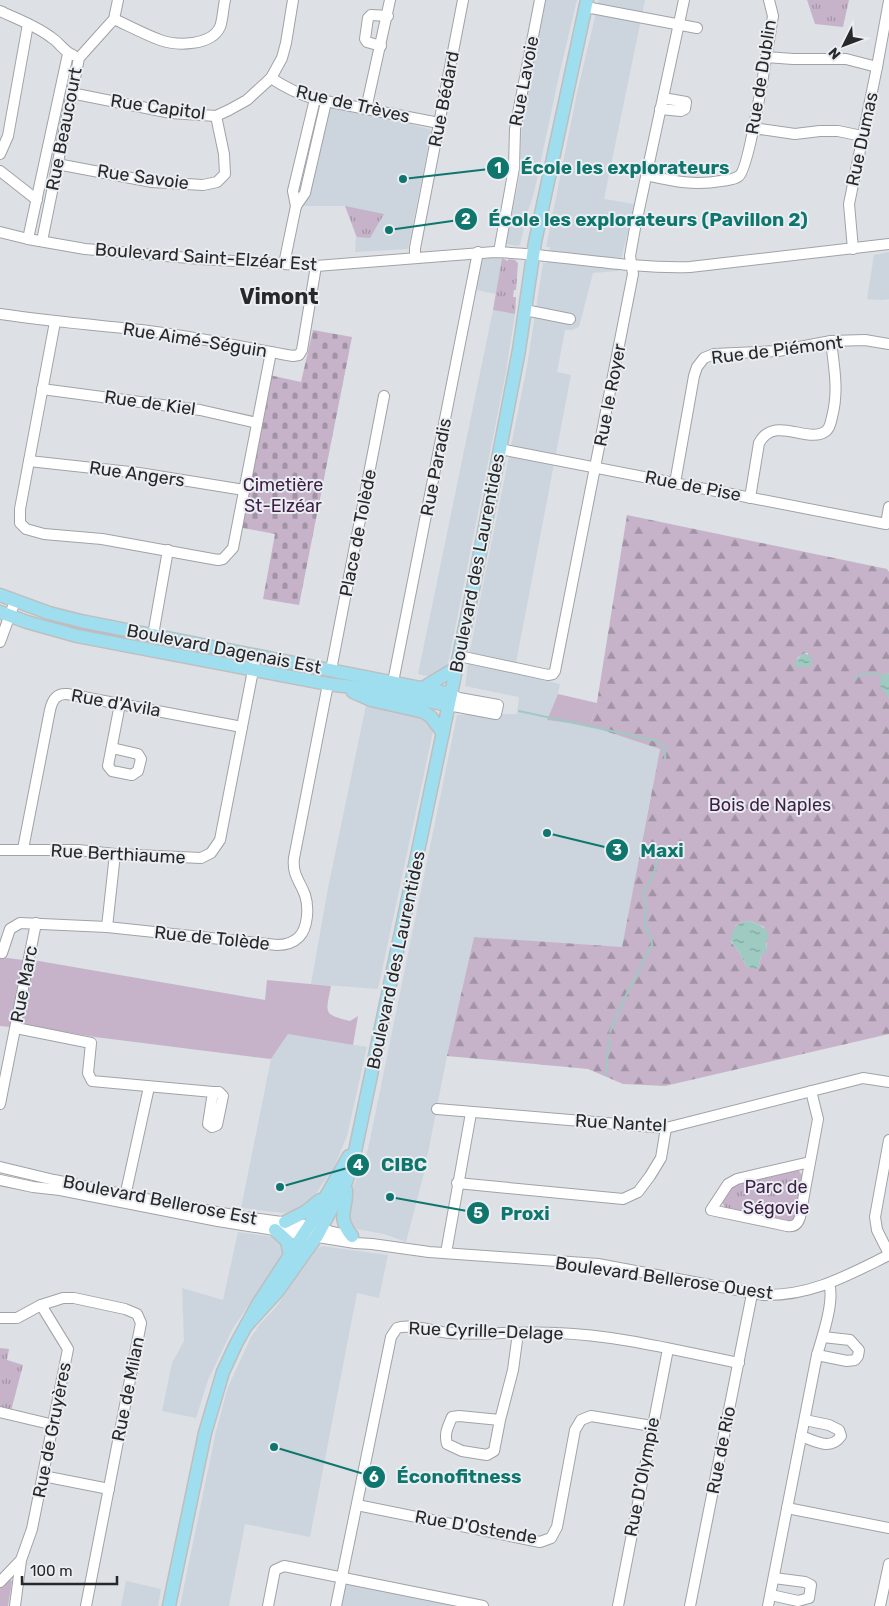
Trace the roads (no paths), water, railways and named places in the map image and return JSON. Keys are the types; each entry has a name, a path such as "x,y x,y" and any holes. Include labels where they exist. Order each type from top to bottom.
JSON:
{"main road":[{"name":"Boulevard des Laurentides","path":"246,1326 278,1291 313,1231 346,1182 353,1162 458,662 500,449 525,310 532,255 587,4"},
{"name":"Boulevard Dagenais Est","path":"0,595 68,618 423,688 450,699"},
{"name":"Boulevard Dagenais Est","path":"5,614 77,636 253,670 332,685 450,699"},
{"path":"423,688 458,662"},
{"path":"332,685 371,700 424,712 431,717 443,734"},
{"name":"Boulevard des Laurentides","path":"169,1606 206,1427 220,1380 246,1326 270,1286 290,1256 313,1231 329,1191 350,1154 361,1126"},
{"path":"346,1182 342,1216 344,1224 352,1236"},
{"path":"290,1256 287,1241 280,1226 307,1211 329,1191"}],"street":[{"path":"118,0 114,19 162,41 182,43 201,42 214,35 220,26 224,0"},
{"name":"Rue Capitol","path":"71,93 171,113 216,116 247,100 272,78 282,58 293,0"},
{"path":"366,109 390,0"},
{"name":"Rue Bédard","path":"415,257 415,248 463,0"},
{"name":"Rue Lavoie","path":"499,252 514,168 514,129 540,0"},
{"name":"Rue le Royer","path":"458,662 546,674 553,674 556,666 633,274 630,256 684,0"},
{"name":"Rue de Dublin","path":"646,175 679,183 703,184 734,179 742,174 753,128 773,16 769,0"},
{"name":"Rue Dumas","path":"852,249 849,204 889,1"},
{"path":"587,4 679,26 697,28"},
{"path":"0,11 52,38 74,56 28,239"},
{"path":"381,46 367,42 365,39 368,18 371,15 388,16"},
{"name":"Rue Beaucourt","path":"42,241 71,93 74,56 114,19"},
{"path":"0,154 8,136 28,24"},
{"path":"766,57 846,59 877,67"},
{"name":"Rue de Trèves","path":"272,78 284,88 326,102 439,123"},
{"path":"660,109 681,111 686,106 686,102 663,98"},
{"path":"284,264 296,206 293,191 315,99"},
{"path":"296,206 305,193 326,102"},
{"name":"Rue Savoie","path":"57,164 152,182 203,185 217,182 225,174 224,154 216,116"},
{"path":"753,128 794,134 838,131 862,136"},
{"path":"0,171 37,200"},
{"name":"Boulevard Saint-Elzéar Est","path":"0,232 85,249 316,266 478,252 499,252 631,264 690,267 889,244"},
{"name":"Rue Paradis","path":"394,682 478,252"},
{"name":"Rue Aimé-Séguin","path":"0,314 55,322 142,330 293,356 299,355 302,350 316,266"},
{"path":"525,310 570,319"},
{"path":"55,322 20,509 20,523 26,529 44,534 102,539 218,560 223,559 233,548 271,352"},
{"name":"Rue de Piémont","path":"675,483 694,376 697,367 704,358 714,354 778,352 830,341 865,340 889,344"},
{"path":"750,498 759,443 763,436 773,430 817,434 825,432 829,427 835,408 837,387 830,341"},
{"name":"Rue de Kiel","path":"42,389 200,410 258,423"},
{"name":"Place de Tolède","path":"331,670 384,396"},
{"name":"Rue de Pise","path":"500,449 886,524 889,507"},
{"name":"Rue Angers","path":"29,461 139,473 244,490"},
{"path":"153,635 168,550"},
{"path":"0,642 5,614 15,601"},
{"name":"Rue Berthiaume","path":"0,850 78,850 115,854 201,858 210,853 220,840 256,655"},
{"name":"Rue de Tolède","path":"2,953 10,929 20,923 107,927 277,945 291,943 300,936 307,916 307,903 294,873 294,858 332,685"},
{"name":"Rue d'Avila","path":"23,849 50,710 54,699 59,695 67,694 242,727"},
{"path":"450,699 459,698 497,710"},
{"path":"112,748 120,704"},
{"path":"107,927 115,854"},
{"name":"Rue Marc","path":"0,1104 36,923"},
{"path":"16,1028 91,1043 88,1073 92,1081 213,1092"},
{"name":"Rue Nantel","path":"437,1109 666,1128 863,1078 889,1082"},
{"path":"125,1199 149,1087"},
{"path":"810,1162 737,1179 728,1184 711,1210 782,1225 793,1226 800,1219 818,1119 811,1091"},
{"path":"446,1253 471,1113"},
{"path":"458,1183 623,1199 638,1192 654,1170 661,1158 666,1128"},
{"path":"889,1140 875,1217 877,1230 889,1254"},
{"name":"Boulevard Bellerose Est","path":"0,1167 218,1221 280,1226 313,1231"},
{"name":"Boulevard Bellerose Est","path":"0,1180 125,1199"},
{"name":"Boulevard Bellerose Ouest","path":"313,1231 355,1243 446,1253 605,1265 752,1294 771,1296 795,1294 828,1284 889,1254"},
{"name":"Boulevard Bellerose Ouest","path":"313,1231 352,1236 364,1239 372,1244"},
{"path":"768,1606 817,1355 831,1294 828,1284"},
{"name":"Rue de Rio","path":"690,1606 752,1294"},
{"name":"Rue de Milan","path":"0,1318 17,1318 41,1305 63,1298 74,1298 125,1309 137,1314 141,1322 86,1606"},
{"name":"Rue de Gruyères","path":"15,1606 21,1560 32,1529 68,1349 41,1305"},
{"name":"Rue Cyrille-Delage","path":"336,1606 391,1337 394,1331 403,1327 448,1333 566,1334 600,1337 738,1363"},
{"path":"500,1420 452,1417 445,1437 447,1444 462,1451 488,1455 494,1451 513,1370 518,1333"},
{"path":"817,1355 847,1361 855,1360 858,1356 859,1350 850,1340 822,1337"},
{"name":"Rue D'Olympie","path":"618,1606 668,1349"},
{"path":"0,1412 54,1425"},
{"name":"Rue D'Ostende","path":"357,1505 540,1542 551,1538 557,1527 575,1430 581,1420 591,1416 652,1426"},
{"path":"801,1436 822,1444 830,1444 837,1442 841,1436 839,1430 829,1425 805,1420"},
{"path":"43,1476 109,1488"},
{"path":"787,1508 889,1528"},
{"name":"Rue de Gruyères","path":"0,1582 21,1560"},
{"path":"880,1606 889,1564"},
{"path":"268,1606 275,1570 284,1566 483,1606"},
{"path":"771,1595 798,1601 809,1598 811,1586 805,1582 774,1578"}],"water":[{"path":"805,653 811,657 812,665 809,667 795,667 796,661"},
{"path":"889,673 889,698 880,686 881,675"},
{"path":"747,921 760,925 769,935 766,942 767,950 761,956 758,968 755,969 747,967 730,940 736,925"}],"waterway":[{"path":"853,679 859,675 881,675"},
{"path":"519,711 657,741 664,748 665,759"},
{"path":"610,1032 626,995 652,945 651,936 646,930 646,908 643,892 653,877 659,853 663,846"},
{"path":"606,1074 609,1039"}],"place":[{"name":"École les explorateurs","path":"403,179"},
{"name":"École les explorateurs (Pavillon 2)","path":"389,230"},
{"name":"Maxi","path":"547,833"},
{"name":"CIBC","path":"280,1187"},
{"name":"Proxi","path":"390,1197"},
{"name":"Éconofitness","path":"274,1447"}],"district":[{"name":"Vimont","path":"279,296"}],"park label":[{"name":"Cimetière St-Elzéar","path":"283,495"},
{"name":"Bois de Naples","path":"770,805"},
{"name":"Parc de Ségovie","path":"776,1197"}]}
